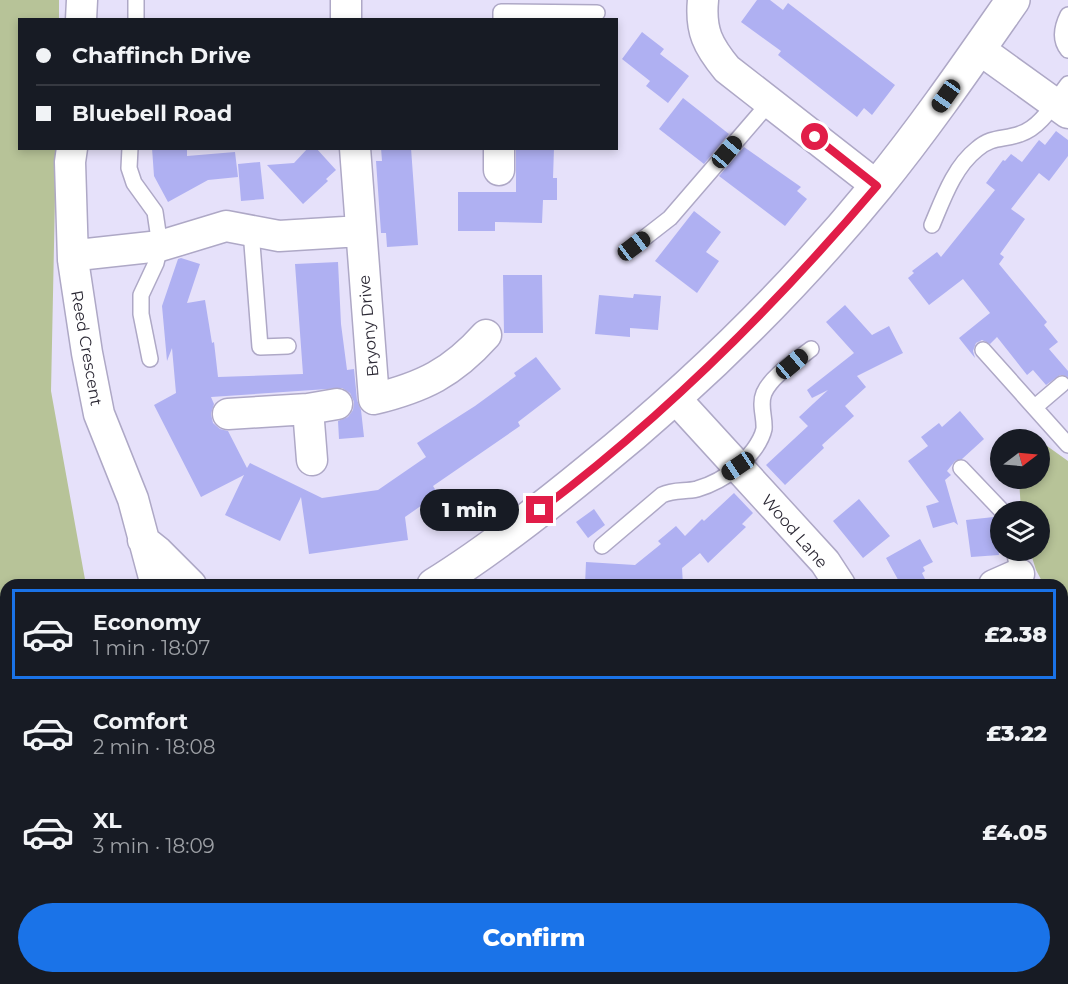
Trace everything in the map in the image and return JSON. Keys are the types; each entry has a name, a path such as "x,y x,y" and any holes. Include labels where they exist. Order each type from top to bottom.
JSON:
{"street":[{"path":"81,18 82,0"},
{"path":"346,0 346,18"},
{"path":"703,0 704,30 711,50 727,69 877,186"},
{"path":"443,579 556,498 675,398 764,312 836,235 877,186 935,112 1013,0"},
{"path":"979,49 1063,100"},
{"name":"Reed Crescent","path":"72,150 70,162 73,260 87,353 99,414 133,499 154,579"},
{"name":"Bryony Drive","path":"355,150 361,231 357,401 406,391 440,375 466,357 486,336"},
{"path":"73,260 87,255 160,246 226,226 279,236 361,231"},
{"name":"Wood Lane","path":"675,398 825,562 836,579"},
{"path":"228,414 308,409 357,401"},
{"path":"308,409 312,460"},
{"path":"143,540 185,579"}],"lane":[{"path":"136,0 136,18"},
{"path":"501,18 501,12 597,14"},
{"path":"1068,15 1063,25 1062,40 1068,50"},
{"path":"932,225 949,186 962,164 975,150 988,140 1020,135 1037,126 1063,100"},
{"path":"634,246 670,218 770,102"},
{"path":"130,150 131,175 134,183 155,212 160,246 156,263 141,295 141,314 150,359"},
{"path":"251,231 260,346 288,346"},
{"path":"602,546 662,495 672,490 696,489 714,482 738,466 759,443 764,429 762,399 766,390 774,380 811,348"},
{"path":"983,350 1068,445"},
{"path":"1035,407 1062,384"},
{"path":"961,468 992,501"}],"green space":[{"path":"0,0 59,0 59,18 18,18 18,150 56,150 51,391 85,579 0,579"},
{"path":"1050,448 1068,461 1068,579 1041,579 1033,561 1050,561 1050,501 1020,501 1020,489 1050,489"}],"building":[{"path":"757,0 770,0 783,10 788,3 895,85 872,115 864,108 857,117 778,55 781,51 741,22"},
{"path":"642,32 664,49 660,54 689,76 668,103 646,86 650,81 622,59"},
{"path":"683,98 729,134 704,164 659,129"},
{"path":"1056,131 1068,140 1068,156 1049,181 1039,173 1011,209 1025,219 1000,254 1004,257 999,264 1047,322 1044,325 1058,342 1049,349 1068,371 1068,377 1060,375 1046,385 1033,370 1027,375 997,337 990,344 982,340 976,343 973,351 975,358 959,338 990,313 963,279 929,305 908,278 914,273 912,271 937,252 941,257 995,190 986,183 1003,160 1005,161 1011,154 1022,162 1039,140 1045,145"},
{"path":"744,147 801,187 797,191 807,199 785,226 719,176"},
{"path":"152,150 187,150 187,156 235,152 238,177 208,180 168,202 154,176"},
{"path":"306,150 318,150 336,170 326,179 328,181 303,204 267,165 294,163"},
{"path":"381,150 411,150 418,245 387,247 386,233 381,233 376,161 382,161"},
{"path":"516,150 554,150 553,178 557,178 557,200 543,200 542,223 495,222 495,231 458,231 458,192 516,192"},
{"path":"260,162 264,199 241,201 238,164"},
{"path":"694,211 721,232 706,252 719,261 697,293 655,261"},
{"path":"178,259 200,264 187,303 205,300 212,343 214,342 218,377 303,374 295,264 338,262 341,324 347,370 354,369 364,437 339,439 338,421 348,417 353,410 354,402 350,393 342,388 211,397 214,404 211,414 213,423 220,429 228,431 247,468 250,463 322,498 378,490 426,457 417,443 475,406 516,376 514,373 536,357 561,389 518,422 520,426 433,486 438,494 405,517 408,540 309,554 301,497 280,541 225,515 244,475 201,497 154,405 176,393 172,348 167,361 162,306"},
{"path":"503,275 542,275 543,333 504,333"},
{"path":"634,294 661,296 658,330 630,328 630,337 595,334 599,295 633,298"},
{"path":"845,305 872,335 889,326 903,353 857,376 866,387 845,406 854,416 822,445 824,448 785,485 766,465 808,426 799,417 828,390 812,398 807,390 854,353 826,322"},
{"path":"960,411 984,439 962,459 955,461 947,471 951,475 945,480 958,525 954,522 933,528 926,506 939,502 908,461 928,446 921,437 939,423 942,427"},
{"path":"734,493 753,513 742,524 746,527 708,563 700,553 682,568 683,579 585,579 586,562 635,565 661,544 658,541 676,526 685,536 702,519 704,521"},
{"path":"859,499 890,536 863,558 833,521"},
{"path":"594,509 605,525 588,538 576,522"},
{"path":"990,517 990,556 971,557 966,520"},
{"path":"920,539 933,562 923,567 925,571 922,573 925,579 898,579 886,558"}],"route":[{"path":"540,510 675,398 764,312 836,235 877,186 815,137"}]}
